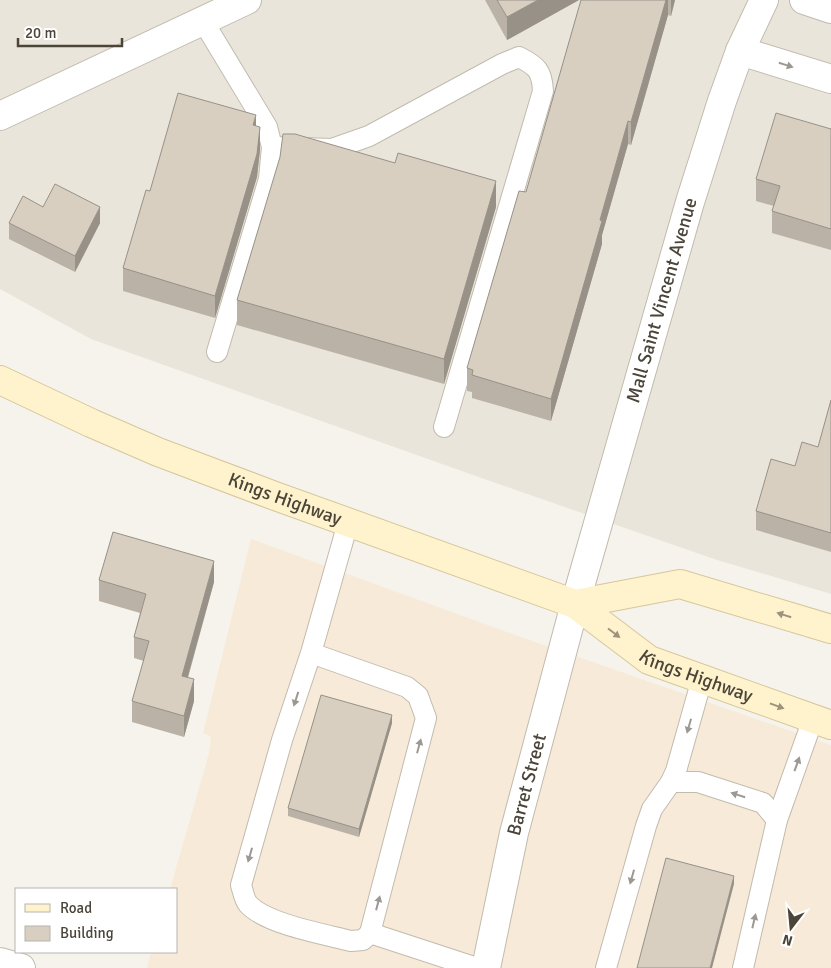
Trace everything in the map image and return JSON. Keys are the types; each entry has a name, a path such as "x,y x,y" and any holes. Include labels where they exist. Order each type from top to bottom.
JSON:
{"main road":[{"name":"Kings Highway","path":"0,380 91,424 158,452 348,523 575,604 649,660 822,722"},
{"path":"575,604 680,584 831,629"}],"street":[{"path":"0,116 247,0"},
{"name":"Mall Saint Vincent Avenue","path":"575,604 690,202 740,51 764,0"},
{"path":"804,0 831,9"},
{"path":"740,51 831,79"},
{"name":"Barret Street","path":"486,968 514,833 575,604"},
{"path":"0,962 21,968"}],"lane":[{"path":"203,21 267,127 272,146 269,178 217,352"},
{"path":"272,146 332,149 369,136 502,64 519,57 534,64 542,77 543,92 444,427"},
{"path":"311,653 407,687 418,696 426,718 370,933 363,940 351,941 274,920 256,912 246,902 241,885 282,740 311,653 348,523"},
{"path":"606,968 646,826 652,809 671,782 702,679"},
{"path":"743,968 777,820 822,722"},
{"path":"671,782 698,782 763,803 777,820"},
{"path":"370,933 478,968"}],"shaded area":[{"path":"0,0 831,0 831,594 714,559 91,339 0,289"},
{"path":"251,539 504,631 831,745 831,968 147,968 151,953 178,953 178,888 170,888 209,753 210,736 203,733"}],"building":[{"path":"497,0 538,0 507,17"},
{"path":"581,0 666,0 631,122 628,121 600,220 602,221 551,399 472,375 473,370 467,368 519,191 526,192"},
{"path":"178,93 256,115 253,125 260,127 257,154 215,296 123,268 146,190 150,191"},
{"path":"776,113 831,129 831,229 772,211 780,186 756,179"},
{"path":"283,134 295,134 395,163 398,153 496,181 444,359 237,300 280,157"},
{"path":"55,184 100,207 75,256 9,223 23,196 43,207"},
{"path":"831,400 831,533 756,511 771,459 795,466 802,442 818,447"},
{"path":"113,532 214,561 182,676 194,679 184,716 132,701 149,641 134,637 146,594 99,580"},
{"path":"321,695 392,715 359,829 288,808"},
{"path":"666,858 734,876 710,968 637,968"}]}
